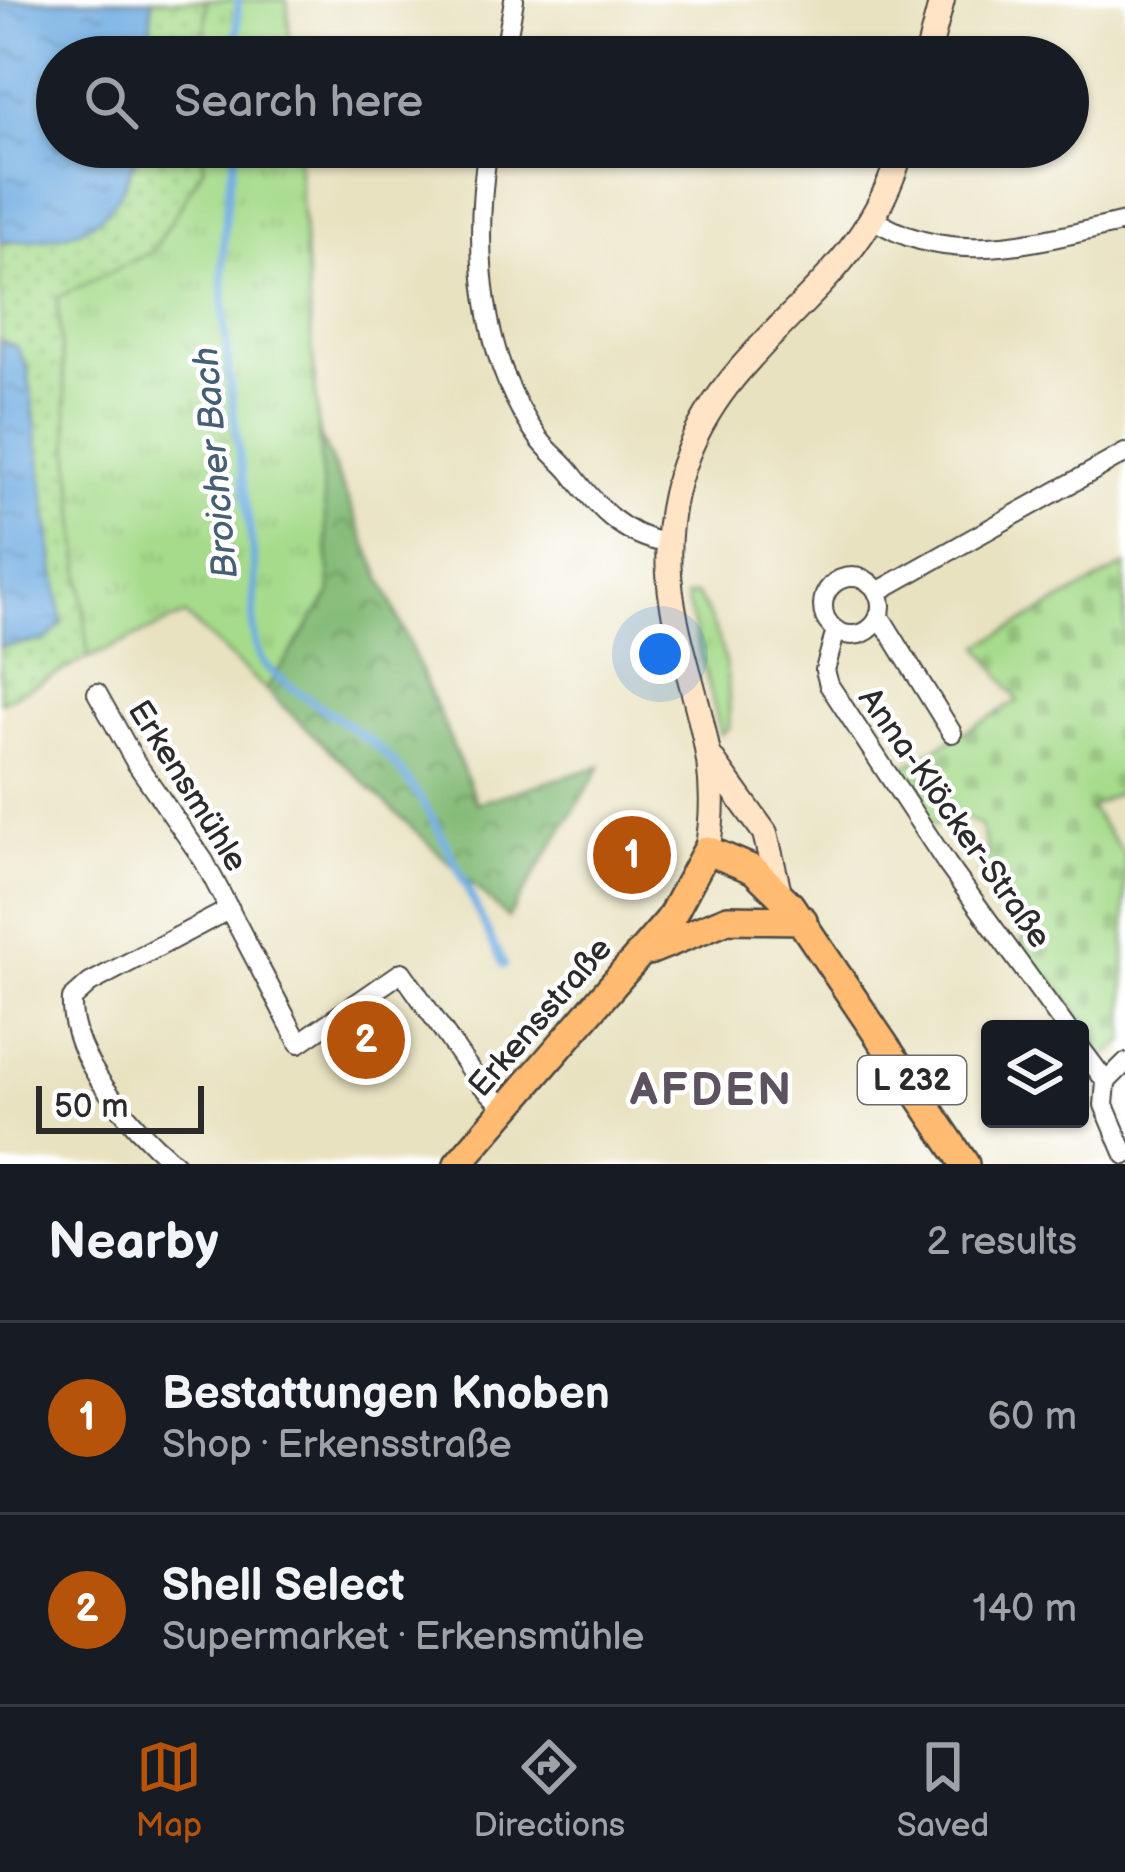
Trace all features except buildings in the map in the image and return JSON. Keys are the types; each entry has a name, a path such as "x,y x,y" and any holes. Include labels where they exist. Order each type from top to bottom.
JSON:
{"main road":[{"path":"933,36 942,0"},
{"path":"707,850 713,808 707,752 674,627 665,543 683,466 720,392 836,274 873,219 894,168"},
{"path":"707,752 765,833 779,892"},
{"name":"L 232","path":"707,850 754,870 779,892 965,1164"},
{"name":"Erkensstraße","path":"458,1164 640,956 687,895 707,850"},
{"path":"640,956 728,919 802,920"}],"street":[{"path":"508,36 514,0"},
{"path":"487,168 482,265 494,344 507,378 541,441 595,508 641,538 665,543"},
{"path":"873,219 924,244 983,251 1125,222"},
{"name":"Anna-Klöcker-Straße","path":"877,592 1125,453"},
{"name":"Anna-Klöcker-Straße","path":"877,592 853,577 830,586 823,609 836,630 825,670 830,685 947,864 1060,1020"},
{"name":"Anna-Klöcker-Straße","path":"877,592 879,615 952,733"},
{"path":"836,630 865,632 879,615"},
{"name":"Erkensmühle","path":"98,693 230,909 299,1043 402,972 478,1081 506,1108"},
{"name":"Erkensmühle","path":"175,1164 112,1100 77,1033 73,999 90,983 230,909"},
{"path":"1089,1059 1106,1082"},
{"path":"1125,1063 1106,1082 1104,1105 1125,1155"}],"green space":[{"path":"0,0 206,0 205,36 36,36 36,168 203,168 153,251 57,298 88,658 0,702"},
{"path":"206,0 287,0 290,36 205,36"},
{"path":"203,168 299,168 331,593 266,690 185,615 88,658 57,297 153,251"},
{"path":"318,430 477,803 601,766 508,918 266,690 331,593"},
{"path":"1125,565 1125,789 1090,808 1125,856 1125,1041 1098,1062 1089,1020 1083,1020 1050,976 1041,980 1019,948 1024,938 980,873 987,850 981,826 961,815 933,825 895,772 1018,701 980,646"},
{"path":"696,594 713,626 727,675 729,728 721,734 686,597"}],"water":[{"path":"0,0 152,0 150,36 36,36 36,168 131,168 118,196 91,224 52,238 0,242"},
{"path":"0,341 16,346 28,369 62,624 46,640 0,647"}],"waterway":[{"name":"Broicher Bach","path":"237,36 238,0"},
{"name":"Broicher Bach","path":"233,168 223,249 224,302 254,563 257,648 269,669 372,742 404,775 437,826 504,965"}],"place":[{"name":"Bestattungen Knoben","path":"632,855"},
{"name":"Shell Select","path":"366,1040"}],"district":[{"name":"AFDEN","path":"712,1089"}]}
